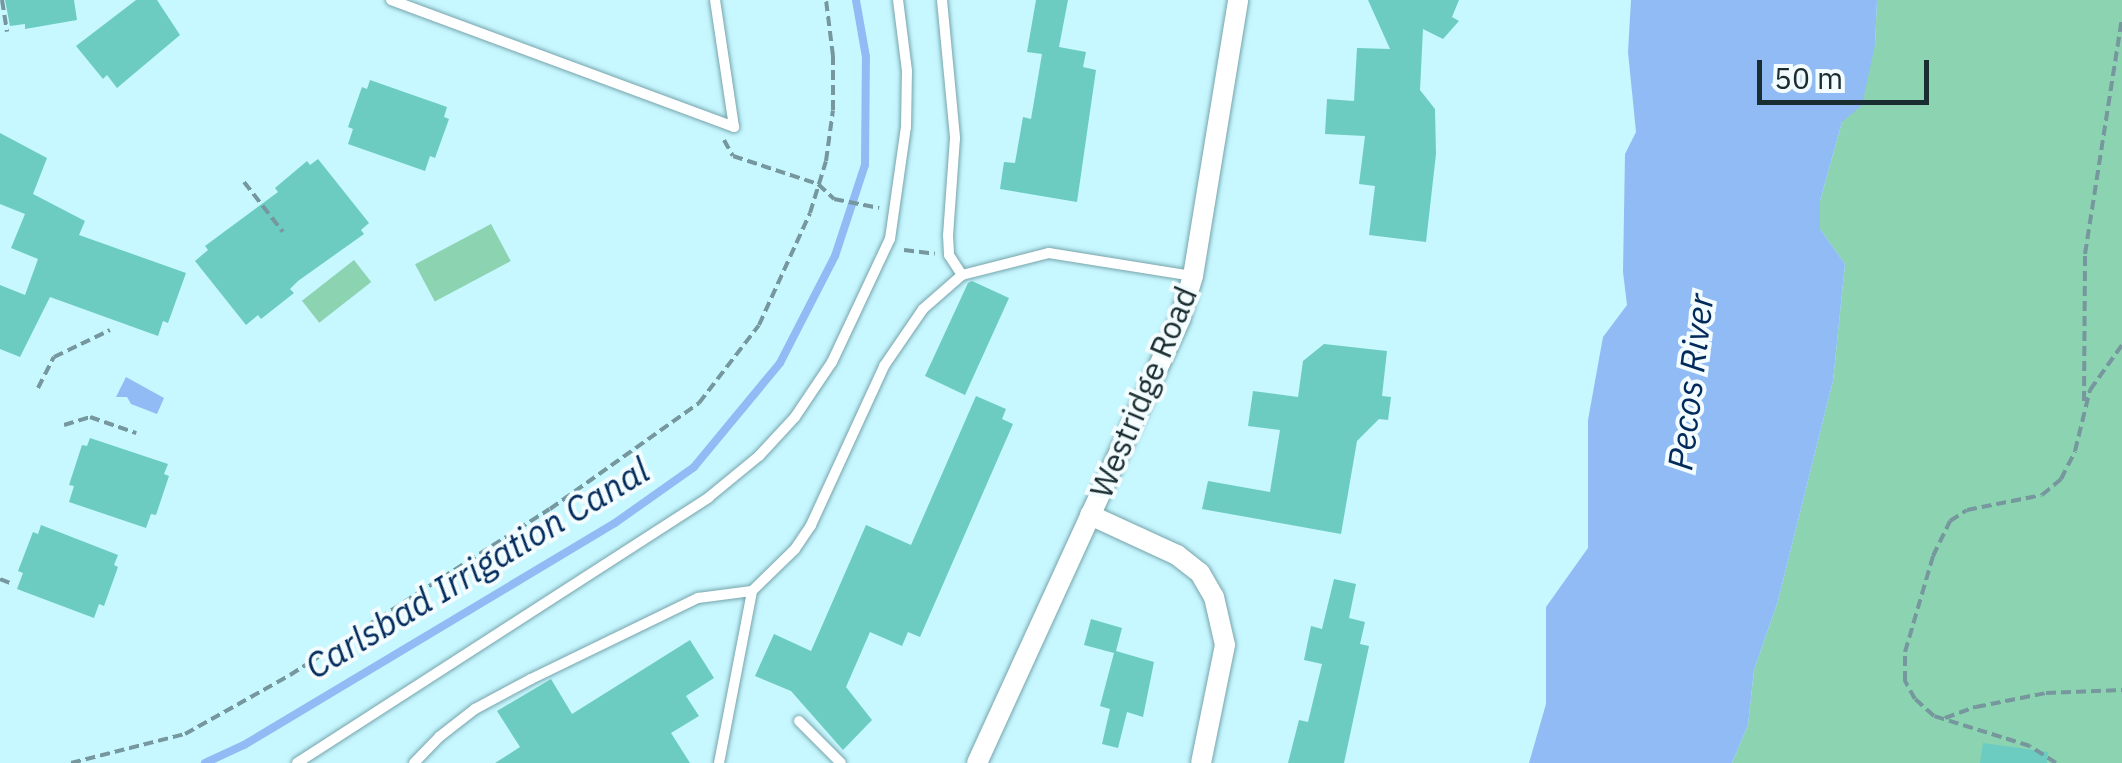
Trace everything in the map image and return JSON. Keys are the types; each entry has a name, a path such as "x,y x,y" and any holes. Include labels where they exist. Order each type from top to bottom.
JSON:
{"street":[{"name":"Westridge Road","path":"977,763 1180,319 1193,276 1238,0"},
{"path":"1090,515 1176,555 1200,573 1214,598 1225,645 1201,763"}],"lane":[{"path":"390,0 734,126 715,0"},
{"path":"298,763 710,497 759,456 796,417 832,362 885,248 894,212 906,127 907,71 898,0"},
{"path":"942,0 955,138 949,255 962,275"},
{"path":"718,763 752,591 795,549 811,525 898,340 923,309 962,275 1049,254 1193,276"},
{"path":"414,763 476,709 531,679 698,598 752,591"},
{"path":"799,721 841,763"}],"path":[{"path":"2,0 7,32"},
{"path":"71,763 185,734 290,675 550,508 699,402 759,325 786,271 818,184 833,110 834,56 826,0"},
{"path":"2056,763 2030,746 1943,719 1914,700 1906,681 1905,652 1933,556 1950,521 1967,510 2042,495 2061,479 2075,452 2084,406 2085,254 2122,19"},
{"path":"713,118 733,156 818,184 834,198 894,212"},
{"path":"244,182 283,232"},
{"path":"885,248 949,255"},
{"path":"38,388 54,357 110,330"},
{"path":"2084,406 2100,371 2122,345"},
{"path":"64,426 90,418 136,433"},
{"path":"0,578 13,584"},
{"path":"1943,719 1976,706 2046,694 2122,690"}],"green space":[{"path":"1877,0 2122,0 2122,763 1732,763 1748,725 1754,670 1778,601 1833,381 1845,264 1820,229 1820,201 1842,122 1875,45"},
{"path":"491,224 511,261 435,301 415,264"},
{"path":"354,260 371,282 319,323 302,301"}],"water":[{"name":"Pecos River","path":"1631,0 1877,0 1875,45 1862,105 1842,122 1820,201 1820,229 1845,264 1833,381 1778,601 1754,670 1748,725 1732,763 1529,763 1546,704 1546,607 1588,548 1588,420 1603,337 1627,305 1623,272 1625,154 1636,132 1628,52"},
{"path":"126,377 164,398 157,414 131,404 127,397 116,397"}],"building":[{"path":"5,0 74,0 77,20 25,29 25,24 10,26"},
{"path":"136,0 157,0 180,35 117,88 107,75 103,79 76,46"},
{"path":"1036,0 1068,0 1059,47 1086,52 1083,67 1096,70 1077,202 1000,189 1004,162 1015,163 1023,117 1031,119 1042,54 1027,52"},
{"path":"1368,0 1459,0 1452,17 1459,21 1443,39 1423,29 1420,90 1435,109 1436,154 1426,242 1369,235 1375,186 1359,184 1365,136 1325,134 1327,99 1354,101 1357,48 1390,49"},
{"path":"370,80 447,107 444,117 449,119 435,158 430,156 425,171 348,144 353,129 348,127 362,87 367,89"},
{"path":"0,133 47,158 33,194 85,221 79,235 186,273 168,323 163,321 158,336 50,297 20,357 0,349 0,285 25,295 38,259 11,248 25,214 0,204"},
{"path":"318,159 369,223 361,230 364,234 298,281 290,289 294,293 261,319 258,315 246,325 195,261 208,250 205,246 278,192 275,188 307,161 310,165"},
{"path":"972,281 1009,298 965,395 925,376"},
{"path":"1324,344 1387,351 1382,396 1391,397 1388,420 1379,419 1357,441 1341,534 1202,509 1208,481 1270,492 1280,430 1248,426 1253,391 1298,397 1303,361"},
{"path":"976,396 1006,409 1002,419 1013,424 920,637 908,632 902,646 870,632 846,687 872,720 843,750 791,691 755,676 774,634 811,651 866,525 911,545"},
{"path":"90,438 168,464 164,474 169,476 156,515 151,514 146,528 69,502 74,486 69,485 82,445 87,446"},
{"path":"41,525 118,555 114,565 118,567 104,606 99,604 94,618 17,589 23,573 18,571 33,532 38,534"},
{"path":"1334,579 1356,584 1349,618 1365,622 1360,644 1369,646 1344,763 1288,763 1299,720 1308,722 1322,664 1304,660 1311,626 1322,629"},
{"path":"1091,619 1122,628 1116,651 1154,662 1143,717 1127,712 1118,748 1102,744 1110,709 1100,706 1114,653 1084,645"},
{"path":"690,640 714,678 686,696 699,716 671,733 690,763 495,763 520,747 497,711 551,679 572,714"},
{"path":"1983,743 2048,752 2047,763 1980,763"}],"waterway":[{"name":"Carlsbad Irrigation Canal","path":"205,763 244,745 615,523 694,467 780,363 835,256 865,165 866,57 856,0"}]}
